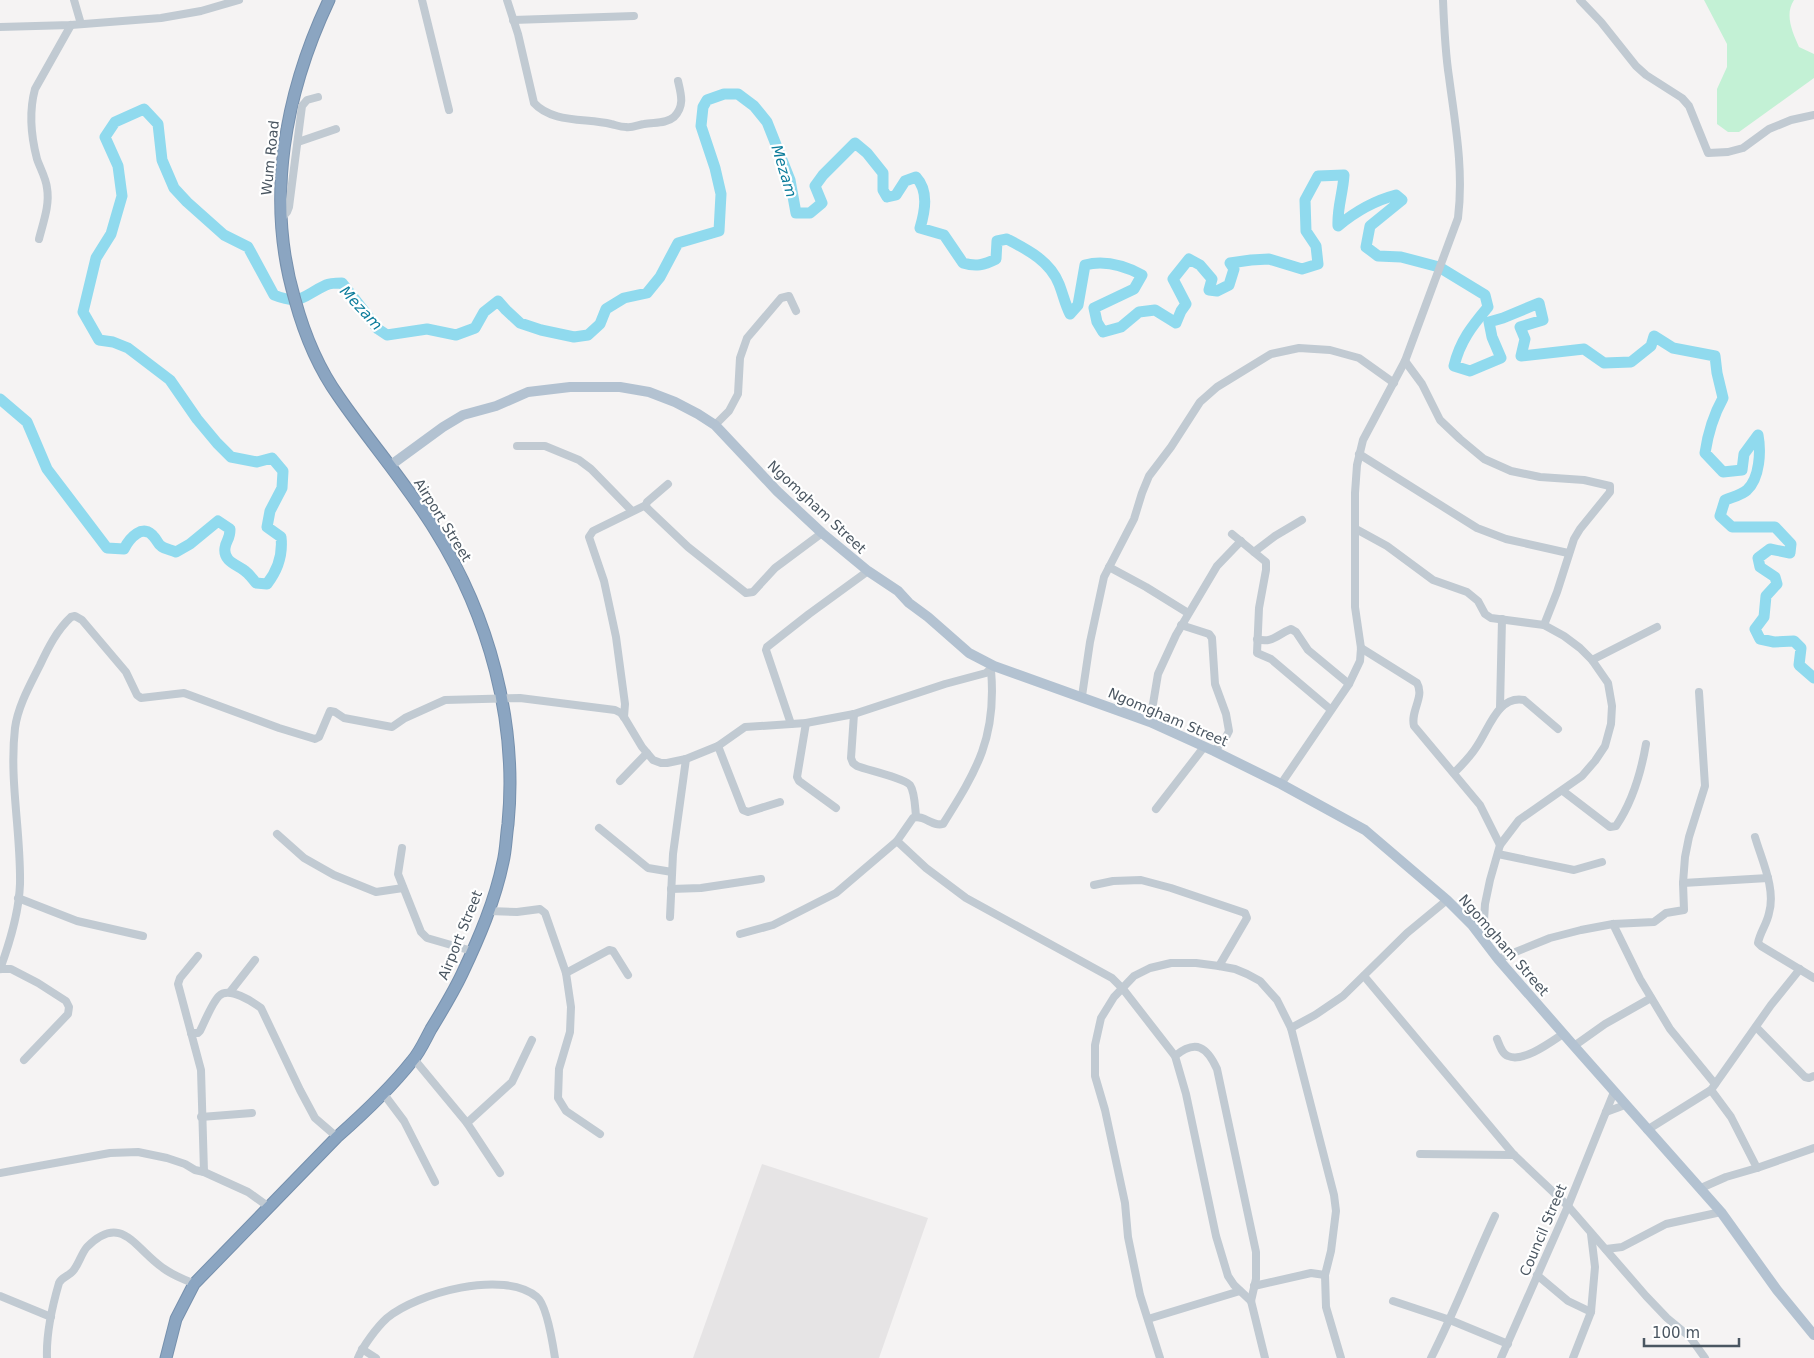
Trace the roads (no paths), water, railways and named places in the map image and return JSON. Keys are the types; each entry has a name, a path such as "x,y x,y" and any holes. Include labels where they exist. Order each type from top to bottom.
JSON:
{"highway":[{"name":"Wum Road","path":"302,323 285,266 281,219 281,176 292,103 302,63 312,35 329,0"},
{"name":"Airport Street","path":"166,1358 176,1320 194,1284 383,1093 414,1059 455,988 472,951 489,911 504,860 509,812 510,765 501,698 487,638 460,576 435,530 391,465 338,396 318,359 302,323"}],"main road":[{"name":"Ngomgham Street","path":"391,465 443,427 463,415 496,406 528,392 570,387 620,387 649,392 675,402 714,425 777,491 822,533 868,571 898,591 909,603 928,616 969,653 992,668 1082,696 1150,722 1281,784 1365,830 1447,900 1483,937 1498,959 1721,1212 1777,1290 1814,1335"}],"street":[{"path":"74,0 81,24"},
{"path":"0,27 71,25 161,18 201,11 230,1 239,0"},
{"path":"422,0 450,110"},
{"path":"507,0 518,34 534,103 540,110 549,114 590,122 610,123 626,128 642,124 666,122 680,109 682,98 678,81"},
{"path":"1281,784 1358,668 1361,648 1356,607 1355,493 1359,454 1364,440 1405,361 1458,218 1461,194 1457,136 1448,74 1442,0"},
{"path":"1580,0 1601,22 1636,66 1646,75 1682,98 1689,106 1708,153 1728,152 1743,148 1769,129 1791,120 1814,115"},
{"path":"513,20 634,16"},
{"path":"39,239 46,208 47,188 37,157 32,132 32,98 35,88 71,25"},
{"path":"281,219 289,206 302,106 307,100 318,97"},
{"path":"298,142 336,130"},
{"path":"714,425 729,411 738,394 740,358 747,338 781,298 789,296 796,310"},
{"path":"1082,696 1090,642 1101,590 1109,567 1134,519 1149,476 1171,447 1200,402 1217,387 1271,354 1299,348 1330,350 1360,358 1394,383"},
{"path":"1405,361 1422,384 1440,420 1484,459 1511,471 1540,477 1584,480 1610,486 1610,492 1574,539 1544,625"},
{"path":"517,446 545,446 579,460 591,469 632,512"},
{"path":"1359,454 1477,528 1506,539 1568,553"},
{"path":"624,717 625,704 616,637 604,581 589,537 593,531 646,505 668,484"},
{"path":"646,505 688,547 746,593 750,594 775,568 822,533"},
{"path":"1254,552 1302,520"},
{"path":"1356,529 1387,546 1433,580 1467,592 1478,601 1488,616 1544,625 1580,648 1592,660 1608,683 1612,706 1611,724 1605,746 1582,776 1563,791 1518,820 1500,845 1490,880 1483,937"},
{"path":"1232,534 1266,562 1259,608 1256,639 1257,653 1271,659 1330,709"},
{"path":"1150,722 1158,674 1181,625 1217,566 1241,541"},
{"path":"1109,567 1188,613"},
{"path":"791,724 766,650 767,647 868,571"},
{"path":"24,1060 68,1014 69,1007 66,1001 38,983 11,970 0,969 12,934 20,883 14,768 15,728 24,699 45,656 59,630 71,617 79,617 89,627 126,672 139,697 145,699 184,693 315,739 319,737 330,711 344,718 392,727 405,718 445,700 520,698 615,710 624,717 647,753 653,760 660,763 686,759 718,746 745,727 806,723 854,714 992,668 993,694 990,725 981,757 970,781 943,824 937,825 916,816"},
{"path":"1500,708 1502,619"},
{"path":"1156,809 1209,749 1225,739 1229,731 1226,714 1214,684 1212,638 1209,634 1181,625"},
{"path":"1592,660 1657,627"},
{"path":"1256,639 1267,641 1276,639 1291,630 1296,632 1308,650 1349,684"},
{"path":"1361,648 1417,684 1420,692 1413,714 1414,726 1480,805 1500,845"},
{"path":"1498,959 1550,938 1613,924 1654,922 1666,912 1684,910 1683,883 1689,837 1705,786 1699,692"},
{"path":"1454,773 1477,748 1500,708 1510,700 1524,700 1558,729"},
{"path":"854,714 851,758 853,763 910,785 916,816"},
{"path":"806,723 797,777 836,808"},
{"path":"1563,791 1610,827 1616,826 1625,814 1632,798 1646,744"},
{"path":"718,746 743,810 748,812 780,802"},
{"path":"620,781 647,753"},
{"path":"670,917 672,872 686,759"},
{"path":"740,934 773,925 836,893 898,841 916,816"},
{"path":"599,828 648,868 672,872"},
{"path":"277,834 304,858 334,875 376,892 403,888"},
{"path":"1755,838 1770,887 1770,912 1758,943 1814,978"},
{"path":"898,841 926,868 966,898 1112,978 1123,989 1175,1056 1188,1102 1216,1236 1228,1276 1251,1301"},
{"path":"402,848 398,874 423,936 472,951"},
{"path":"1498,854 1574,870 1602,862"},
{"path":"1683,883 1768,878"},
{"path":"671,889 701,888 761,879"},
{"path":"1094,885 1113,881 1141,880 1245,913 1247,918 1219,966"},
{"path":"18,898 77,921 143,936"},
{"path":"1291,1028 1316,1015 1336,1001 1407,933 1447,900"},
{"path":"489,911 517,912 542,910 545,912 566,973 571,1007 570,1032 559,1069 558,1098 566,1111 600,1134"},
{"path":"1472,925 1484,918"},
{"path":"1613,924 1651,998 1682,1046 1713,1087 1757,1168"},
{"path":"566,973 609,950 613,951 628,975"},
{"path":"198,956 180,978 178,984 201,1070 204,1172"},
{"path":"230,992 255,960"},
{"path":"1160,1358 1140,1295 1128,1237 1125,1203 1105,1110 1095,1076 1095,1045 1101,1018 1114,997 1134,976 1150,968 1171,963 1196,963 1235,969 1260,981 1277,1000 1291,1028 1334,1195 1336,1211 1331,1251 1325,1275 1326,1307 1341,1358"},
{"path":"1647,1130 1713,1087 1771,1005 1800,969"},
{"path":"1364,976 1514,1156 1568,1206 1646,1296 1667,1318 1690,1337 1704,1358"},
{"path":"191,1033 198,1033 200,1031 219,996 225,992 230,992 253,1002 261,1008 300,1090 316,1118 337,1138"},
{"path":"1574,1046 1605,1024 1651,998"},
{"path":"1756,1027 1804,1077 1814,1076"},
{"path":"1497,1039 1504,1053 1512,1057 1527,1055 1540,1050 1563,1034"},
{"path":"467,1124 512,1082 532,1040"},
{"path":"1175,1056 1190,1046 1197,1047 1207,1053 1217,1069 1256,1252 1251,1301 1265,1358"},
{"path":"414,1059 467,1124 500,1173"},
{"name":"Council Street","path":"1501,1358 1568,1206 1614,1092"},
{"path":"383,1093 404,1120 435,1182"},
{"path":"1606,1112 1626,1105"},
{"path":"201,1117 252,1113"},
{"path":"1701,1188 1726,1177 1814,1148"},
{"path":"0,1173 110,1153 138,1152 167,1158 204,1172 248,1192 269,1207"},
{"path":"1420,1154 1514,1156"},
{"path":"1606,1249 1622,1247 1666,1224 1721,1212"},
{"path":"1431,1358 1450,1320 1469,1271 1495,1216"},
{"path":"47,1358 46,1348 51,1316 59,1283 62,1278 73,1272 85,1250 93,1242 106,1234 114,1232 130,1237 164,1269 194,1284"},
{"path":"1573,1358 1591,1312 1595,1267 1591,1234"},
{"path":"1615,1258 1622,1247"},
{"path":"1254,1286 1311,1273 1325,1275"},
{"path":"1536,1276 1568,1301 1591,1312"},
{"path":"358,1358 362,1349 387,1318 426,1296 486,1283 523,1287 539,1298 550,1330 555,1358"},
{"path":"1148,1318 1240,1291"},
{"path":"0,1296 51,1316"},
{"path":"1393,1301 1450,1320 1508,1344"},
{"path":"362,1349 376,1358"}],"waterway":[{"name":"Mezam","path":"0,399 27,422 47,469 107,548 124,549 133,537 145,531 150,533 161,546 176,552 190,544 218,521 230,529 225,548 226,557 246,572 256,583 267,584 271,579 277,568 280,556 281,537 267,527 270,511 282,488 283,471 272,458 257,462 231,457 197,419 170,380 128,348 113,342 99,340 83,312 96,258 111,234 122,196 118,166 105,137 115,122 144,109 158,124 162,160 174,188 224,235 248,247 274,295 296,300 328,284 342,283 378,329 387,335 427,329 456,335 475,328 484,312 498,301 520,323 541,330 574,337 588,335 600,324 606,309 624,298 647,293 660,277 678,243 719,231 721,194 715,168 701,126 703,107 707,100 724,94 738,94 754,106 767,122 790,180 796,213 810,213 822,203 815,186 823,175 855,143 867,153 883,173 883,190 887,197 896,195 905,181 916,177 923,188 925,201 920,228 944,235 963,263 980,265 996,259 997,241 1007,239 1030,252 1050,269 1059,284 1070,314 1078,305 1085,265 1100,263 1114,265 1142,275 1134,289 1094,308 1097,322 1103,332 1121,327 1139,312 1155,310 1176,323 1186,304 1173,279 1189,259 1200,265 1212,279 1209,290 1217,291 1229,285 1234,269 1230,263 1269,259 1302,269 1318,264 1316,246 1306,231 1305,200 1318,176 1344,175 1338,213 1338,226 1365,207 1396,195 1402,200 1370,226 1366,247 1378,256 1401,257 1439,267 1485,295 1488,307 1467,334 1454,366 1470,371 1501,358 1492,337 1489,322 1539,303 1543,320 1520,327 1525,339 1521,356 1584,349 1604,363 1631,362 1651,346 1654,336 1673,348 1715,356 1723,398 1711,425 1705,453 1723,472 1742,470 1744,454 1758,435 1759,449 1755,479 1747,490 1725,500 1720,516 1732,527 1775,527 1791,544 1790,553 1770,549 1758,558 1760,567 1775,577 1777,584 1766,596 1764,617 1755,629 1760,639 1774,642 1794,641 1801,648 1799,665 1814,678"}]}
